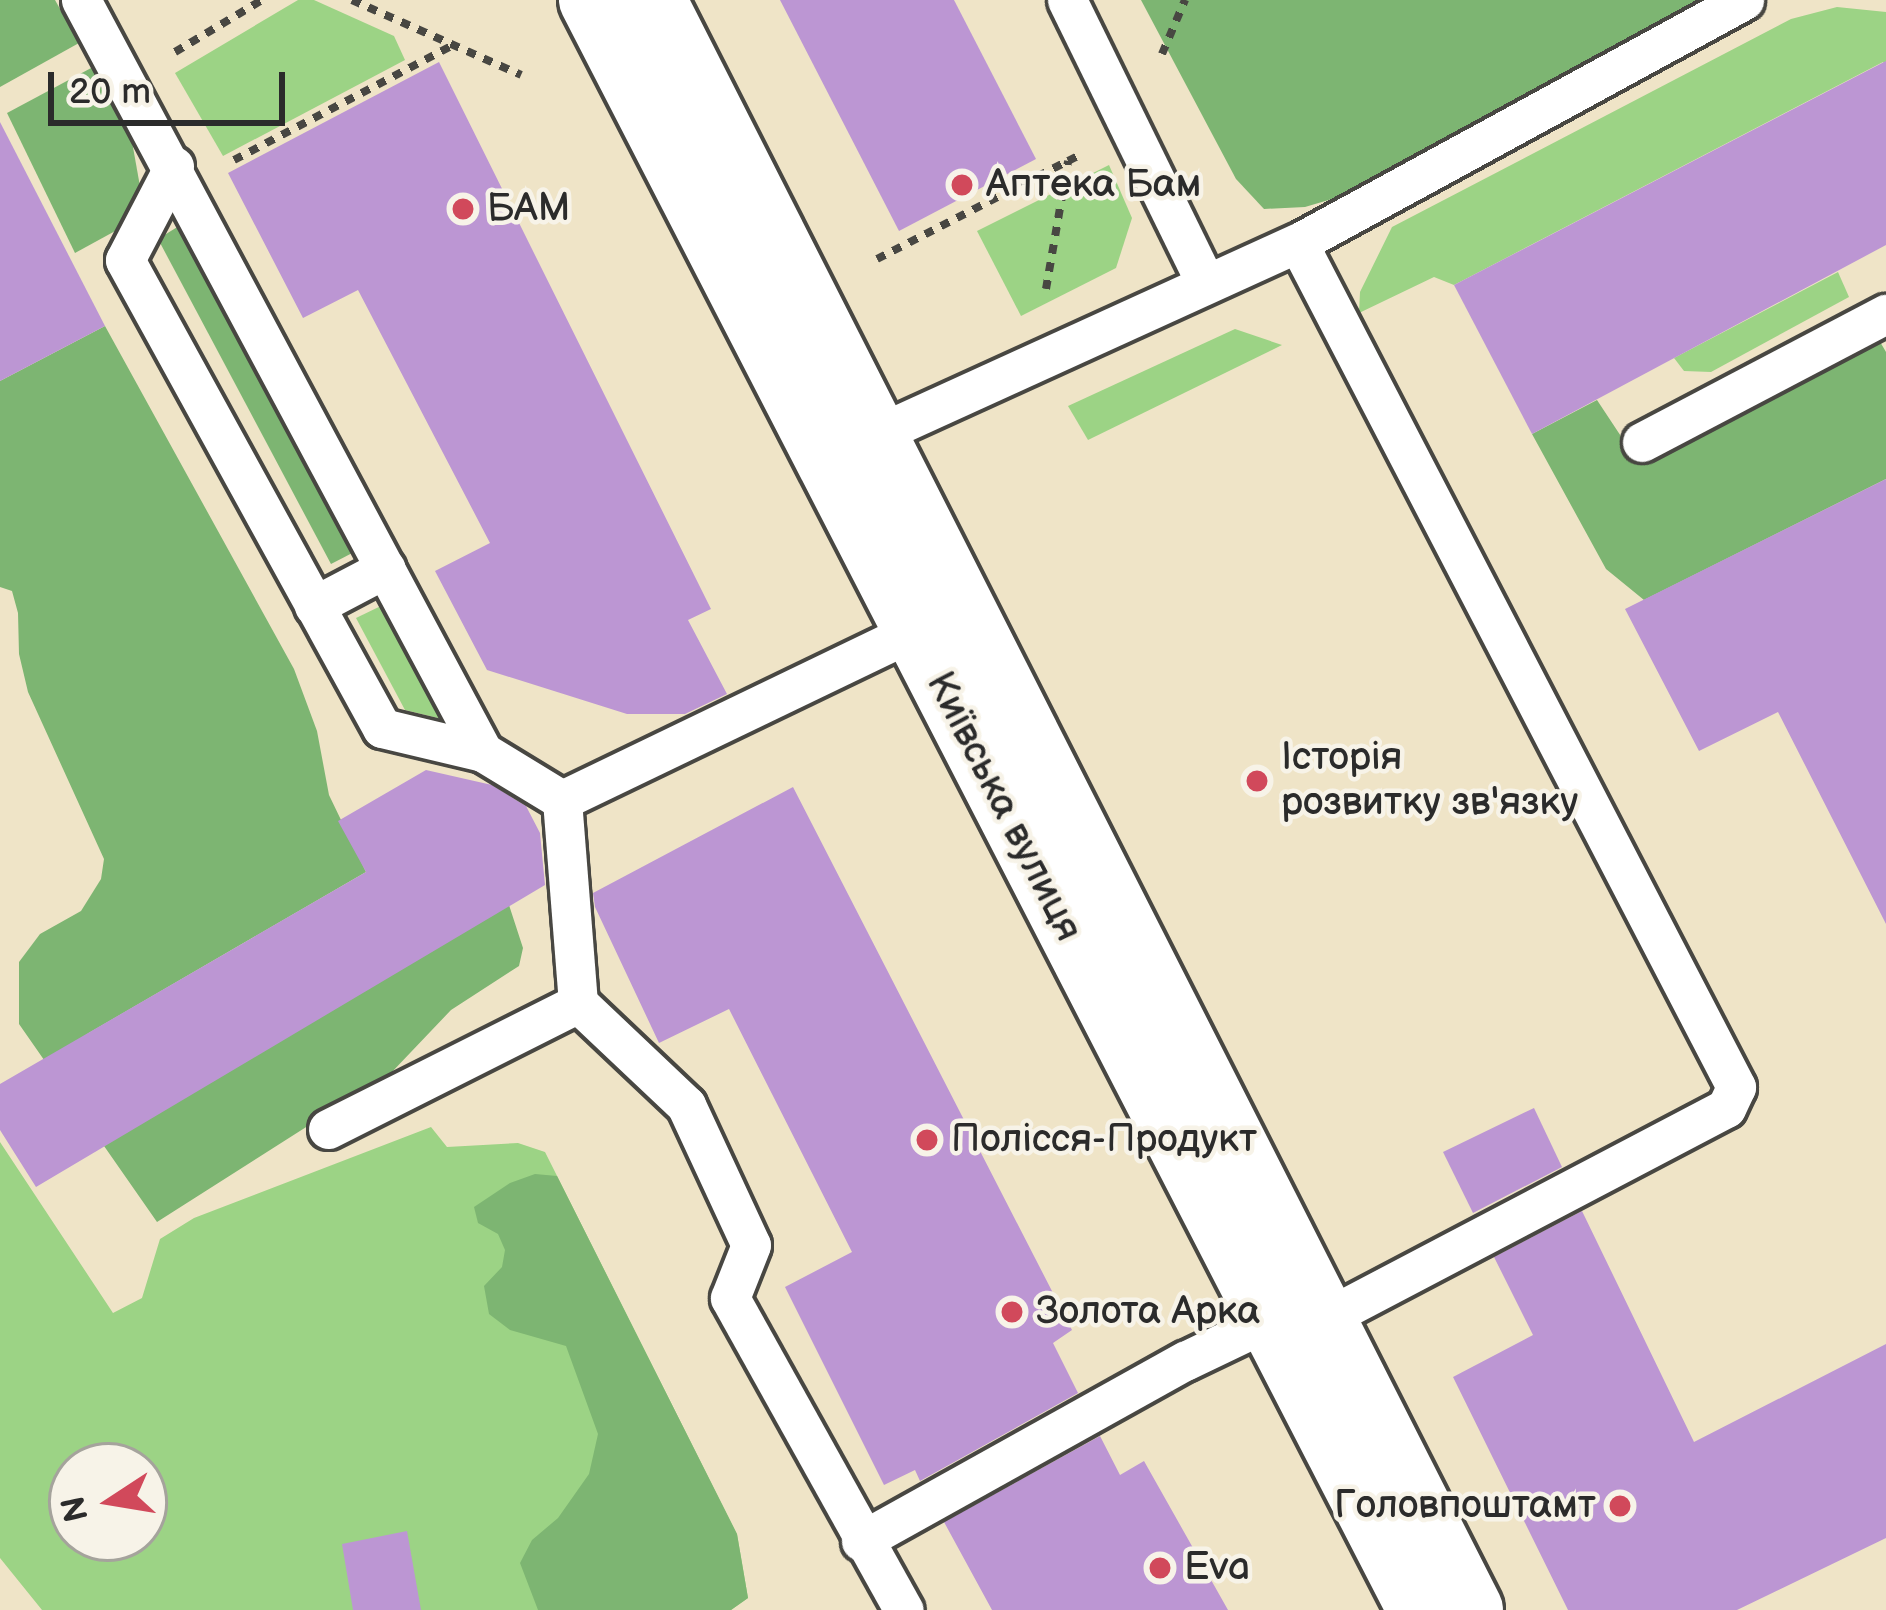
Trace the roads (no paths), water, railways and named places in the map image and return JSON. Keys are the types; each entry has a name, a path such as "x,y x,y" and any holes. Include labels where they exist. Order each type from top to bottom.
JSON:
{"main road":[{"name":"Київська вулиця","path":"592,0 913,631 1290,1327 1470,1610"},
{"name":"Київська вулиця","path":"653,0 878,434 1421,1610"}],"lane":[{"path":"81,0 483,752"},
{"path":"1067,0 1205,282"},
{"path":"878,434 1298,243 1744,0"},
{"path":"179,176 125,260 382,728 483,752 562,800"},
{"path":"861,1541 1185,1361 1290,1327 1726,1108 1736,1087 1298,243"},
{"path":"1642,442 1886,314"},
{"path":"314,606 386,568"},
{"path":"562,800 913,631"},
{"path":"562,800 578,1003 686,1105 751,1245 730,1298 861,1541 904,1610"},
{"path":"328,1129 578,1003"}],"place":[{"name":"Аптека Бам","path":"962,185"},
{"name":"БАМ","path":"463,209"},
{"name":"Історія розвитку зв'язку","path":"1257,781"},
{"name":"Полісся-Продукт","path":"927,1140"},
{"name":"Золота Арка","path":"1012,1312"},
{"name":"Головпоштамт","path":"1620,1506"},
{"name":"Eva","path":"1160,1568"}]}
